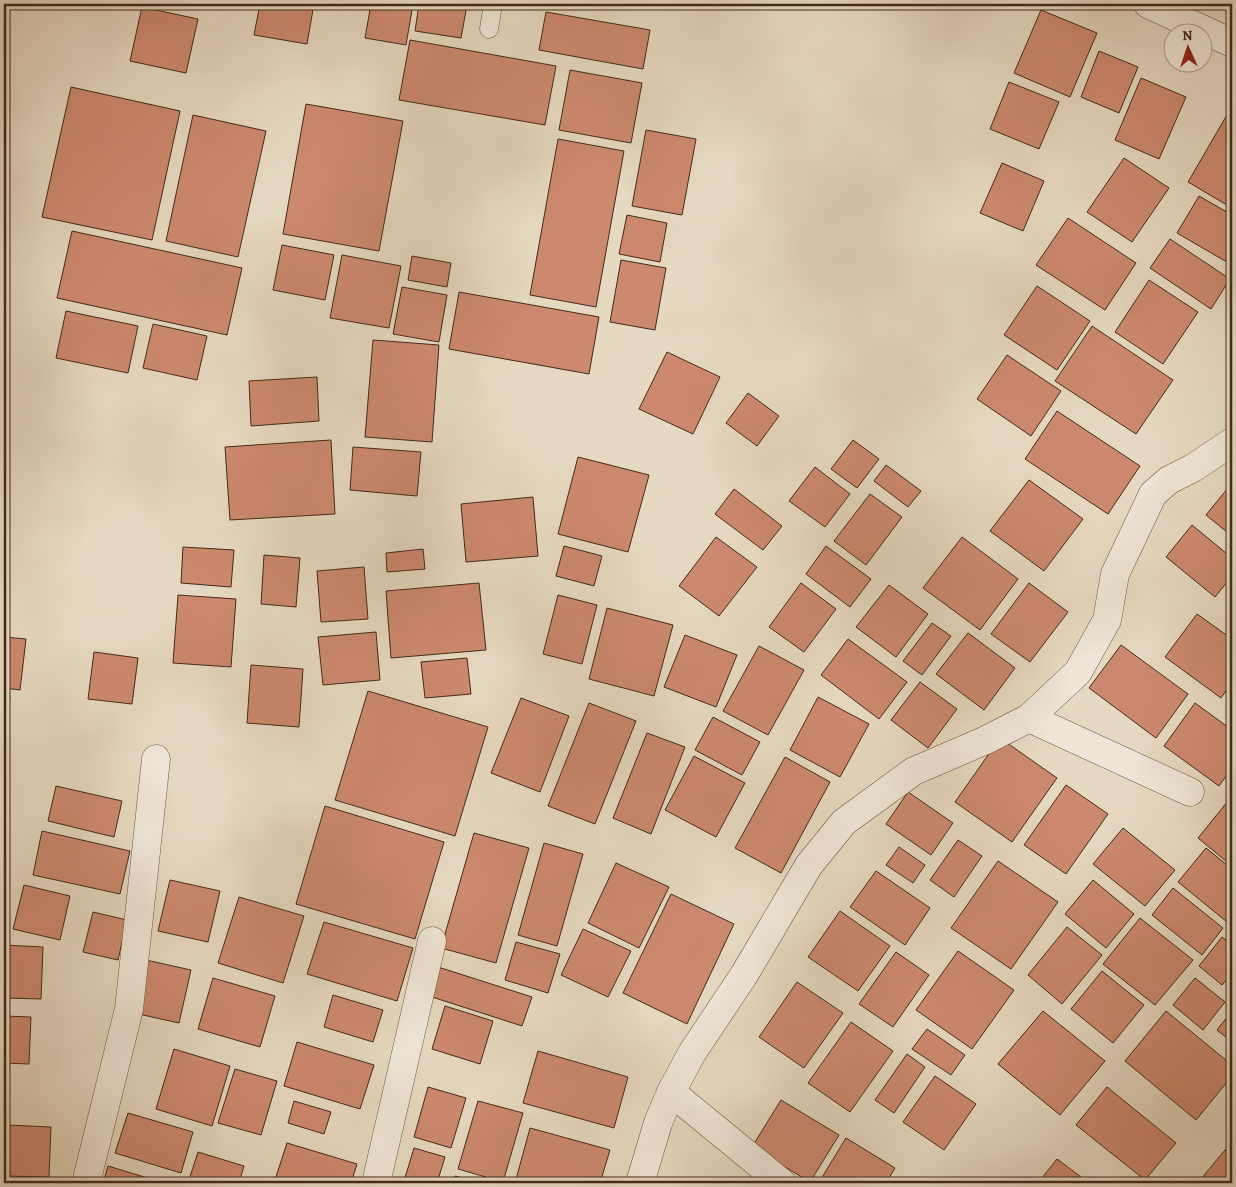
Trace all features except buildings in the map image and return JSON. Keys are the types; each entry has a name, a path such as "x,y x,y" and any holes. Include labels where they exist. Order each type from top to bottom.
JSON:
{"street":[{"path":"1148,4 1232,43"},
{"path":"640,1183 656,1131 671,1092 692,1054 744,975 808,865 844,822 914,771 986,740 1029,718 1078,672 1107,620 1115,574 1153,494 1169,480 1193,468 1232,442"},
{"path":"1029,718 1190,792"},
{"path":"86,1183 129,1009 156,758"},
{"path":"376,1183 432,941"},
{"path":"671,1092 782,1183"}],"lane":[{"path":"490,29 494,4"}]}
